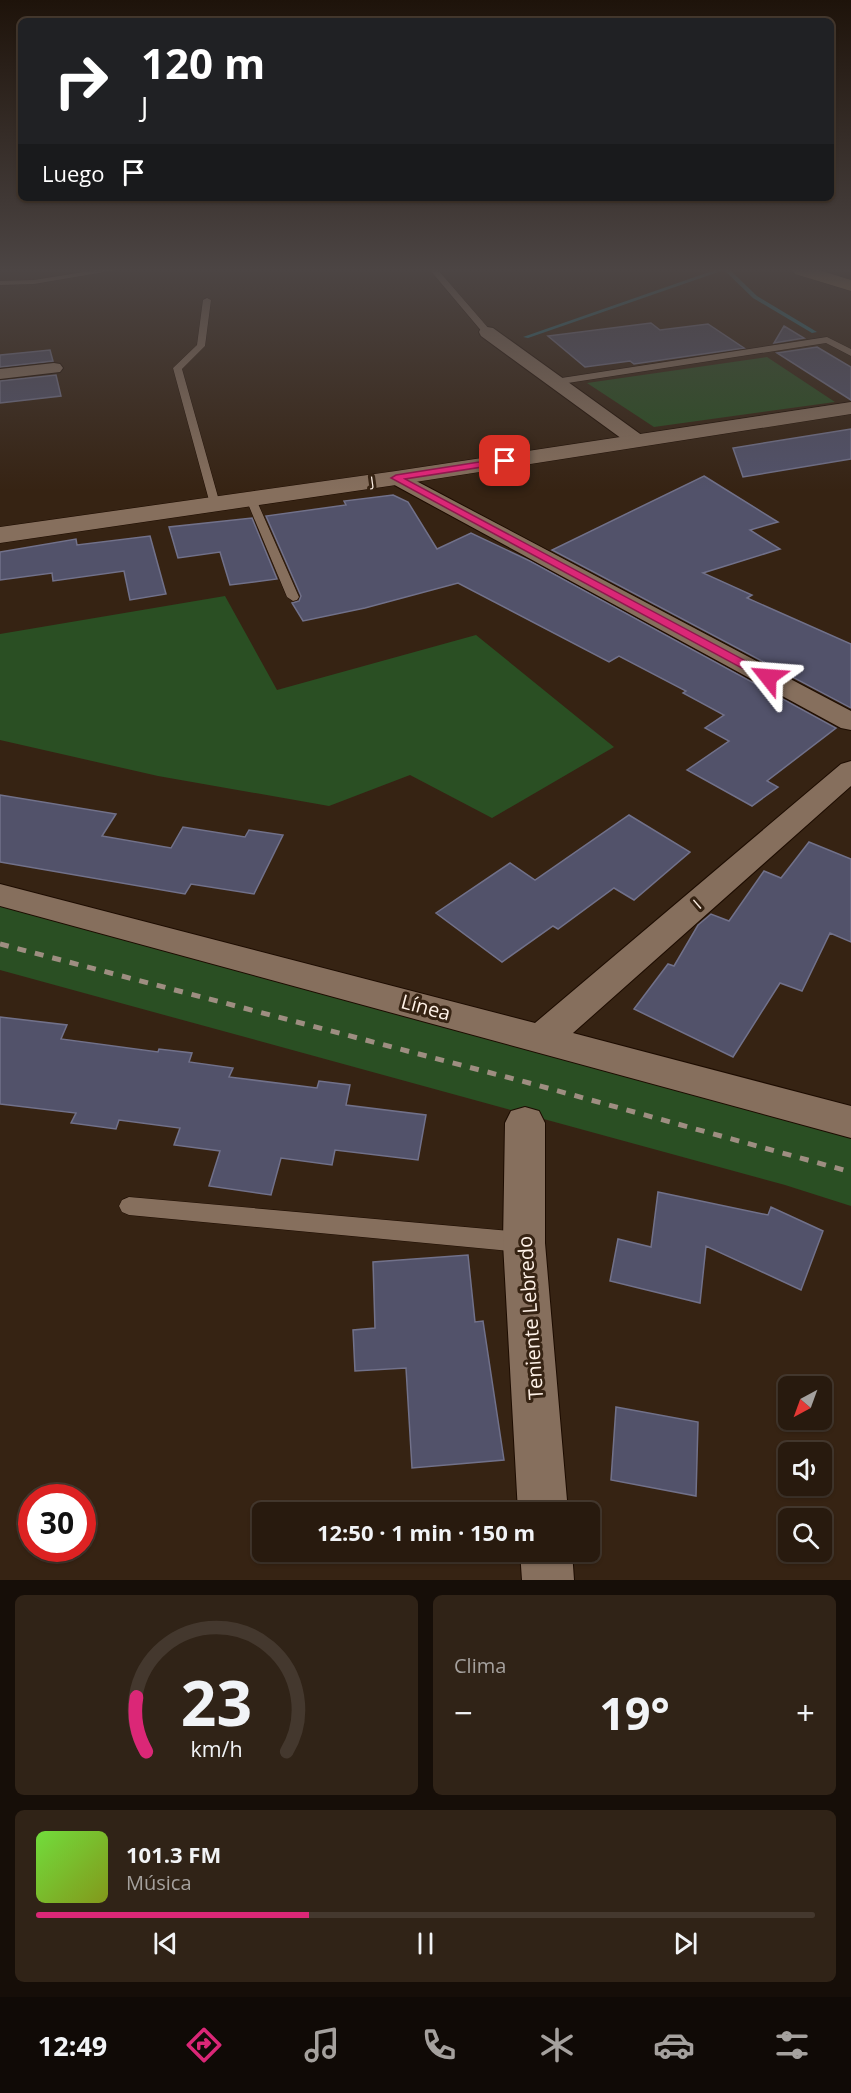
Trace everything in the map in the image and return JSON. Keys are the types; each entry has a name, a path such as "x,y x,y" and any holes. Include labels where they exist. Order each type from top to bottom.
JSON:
{"main road":[{"name":"J","path":"0,535 396,478 851,408"}],"street":[{"path":"503,344 636,440"},
{"path":"0,374 54,368"},
{"path":"396,478 851,722"},
{"name":"I","path":"543,1038 851,770"},
{"name":"Línea","path":"0,895 851,1122"},
{"name":"Teniente Lebredo","path":"525,1123 524,1242 542,1502"},
{"path":"547,1562 548,1580"}],"lane":[{"path":"201,344 177,368 216,504"},
{"path":"555,382 803,344"},
{"path":"834,344 851,353"},
{"path":"250,499 293,597"},
{"path":"129,1206 524,1242"}],"green space":[{"path":"767,357 835,402 654,427 587,383"},
{"path":"225,596 277,690 476,635 614,747 492,818 410,775 329,806 158,776 0,740 0,634"},
{"path":"0,890 851,1120 851,1206 785,1185 0,970"}],"building":[{"path":"557,344 738,344 744,348 634,364 630,361 585,367"},
{"path":"817,347 851,367 851,400 777,353"},
{"path":"50,350 53,361 0,367 0,355"},
{"path":"56,375 61,396 0,403 0,381"},
{"path":"851,429 851,459 743,477 733,448"},
{"path":"704,476 778,522 750,530 780,549 703,573 752,595 747,598 851,644 851,708 552,550"},
{"path":"393,495 408,502 437,549 471,533 530,561 836,728 767,781 778,787 752,806 687,770 729,741 705,728 724,715 683,693 686,691 619,656 609,662 458,583 365,608 303,621 292,603 299,601 301,596 266,516 346,505 344,501"},
{"path":"252,518 277,579 230,585 220,552 178,558 169,527"},
{"path":"150,536 166,594 130,600 124,571 53,581 52,573 0,580 0,552 76,539 77,545"},
{"path":"0,795 116,814 102,836 171,848 183,827 245,837 249,830 283,835 254,894 191,884 185,894 0,862"},
{"path":"629,815 690,852 634,900 614,888 558,929 553,926 502,962 436,913 510,863 535,880"},
{"path":"809,842 851,859 851,942 830,933 802,991 780,983 733,1057 634,1009 668,964 674,966 698,925 711,914 729,921 764,871 781,878"},
{"path":"0,1017 67,1025 61,1039 158,1052 159,1049 192,1053 189,1062 233,1068 229,1077 317,1088 319,1081 350,1085 346,1105 426,1115 418,1160 335,1150 332,1165 281,1158 271,1195 209,1186 220,1151 174,1145 180,1128 119,1120 116,1129 71,1123 76,1113 0,1104"},
{"path":"658,1192 768,1215 771,1207 823,1231 801,1290 706,1246 700,1303 610,1281 618,1239 651,1247"},
{"path":"468,1255 475,1322 483,1321 504,1460 412,1468 406,1368 355,1371 353,1330 375,1328 373,1262"},
{"path":"616,1407 698,1422 696,1496 611,1480"}],"railway":[{"path":"0,944 533,1084 851,1172"}],"route":[{"path":"505,461 396,478 768,677"}]}
